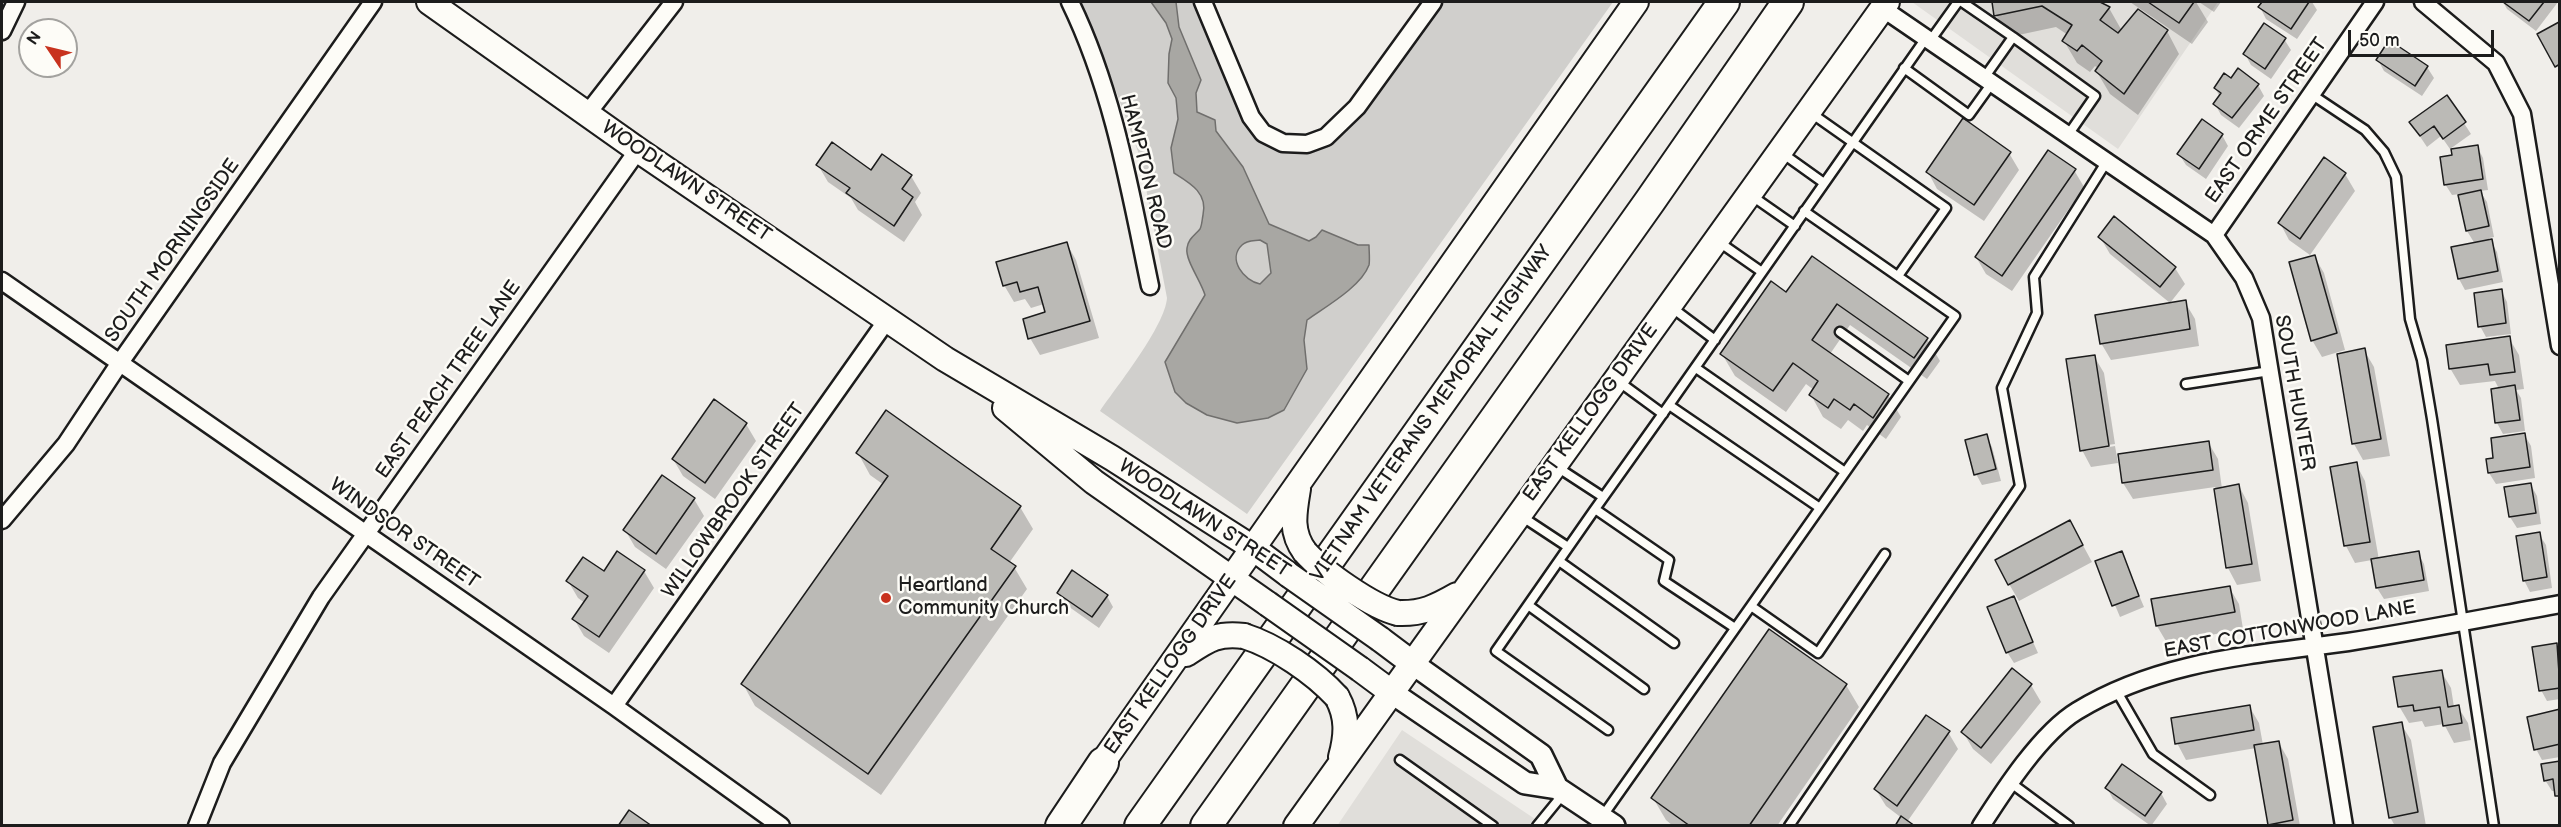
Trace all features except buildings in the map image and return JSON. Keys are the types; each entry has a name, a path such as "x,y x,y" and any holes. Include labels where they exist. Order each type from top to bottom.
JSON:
{"highway":[{"name":"VIETNAM VETERANS MEMORIAL HIGHWAY","path":"1140,825 1724,2"},
{"path":"1206,825 1650,201 1788,2"},
{"path":"1650,201 1801,2"},
{"path":"1061,825 1103,763"}],"main road":[{"name":"WOODLAWN STREET","path":"429,2 638,150 887,320 945,359 1112,458 1253,548 1412,663"},
{"name":"EAST KELLOGG DRIVE","path":"1055,825 1103,763 1636,2"},
{"name":"EAST KELLOGG DRIVE","path":"1296,825 1884,5"},
{"name":"WOODLAWN STREET","path":"945,359 1094,482 1390,692"},
{"path":"1299,484 1292,519 1298,542 1314,562 1377,606 1398,613 1414,614 1431,610 1464,591"},
{"path":"1175,660 1212,637 1228,634 1264,642 1325,684 1337,697 1343,708 1347,733 1339,765"}],"street":[{"path":"2,31 16,2"},
{"name":"SOUTH MORNINGSIDE","path":"2,520 66,444 119,364 374,2"},
{"path":"587,114 674,2"},
{"name":"HAMPTON ROAD","path":"1070,2 1083,29 1121,145 1150,286"},
{"path":"1203,2 1251,117 1263,133 1282,143 1307,144 1326,136 1357,107 1433,2"},
{"name":"EAST ORME STREET","path":"2214,235 2375,2"},
{"path":"2423,2 2496,63 2522,114 2540,213 2559,346"},
{"name":"SOUTH HUNTER","path":"1884,5 1928,40 2214,235 2244,278 2261,318 2344,825"},
{"name":"EAST PEACH TREE LANE","path":"197,825 222,763 321,597 638,150"},
{"name":"WINDSOR STREET","path":"2,281 614,706 780,825"},
{"name":"WILLOWBROOK STREET","path":"614,706 887,320"},
{"name":"EAST COTTONWOOD LANE","path":"1981,825 2040,744 2075,712 2116,690 2152,675 2198,663 2347,642 2559,604"},
{"name":"WOODLAWN STREET","path":"1412,663 1541,755 1561,790"},
{"name":"WOODLAWN STREET","path":"1390,692 1526,783 1561,790 1608,821"}],"lane":[{"path":"1608,730 1496,651 1904,68 1960,2 2095,96 2068,135"},
{"path":"1904,68 1969,115 2013,37"},
{"path":"2311,94 2365,130 2384,152 2396,177 2410,319 2422,360 2494,825"},
{"path":"1809,111 1946,208 1898,276"},
{"path":"1780,151 1824,183"},
{"path":"1790,825 2020,486 2002,388 2037,313 2034,277 2107,161"},
{"path":"1749,194 1795,226"},
{"path":"1608,821 1750,606 1955,316 1804,212"},
{"path":"1716,240 1762,272"},
{"path":"1668,305 1715,340"},
{"path":"1840,332 1909,381"},
{"path":"1696,368 1845,472"},
{"path":"2186,384 2270,371"},
{"path":"1615,379 1664,414"},
{"path":"1670,405 1820,508"},
{"path":"1554,465 1603,497"},
{"path":"1595,509 1669,560 1664,581 1735,628"},
{"path":"1518,514 1568,547"},
{"path":"1750,606 1818,653 1885,554"},
{"path":"1559,561 1674,643"},
{"path":"1528,605 1644,689"},
{"path":"2116,690 2153,754 2210,795"},
{"path":"1400,760 1492,825"},
{"path":"2011,783 2069,825"},
{"path":"1537,825 1561,790"}],"shaded area":[{"path":"1078,2 1194,2 1242,118 1253,135 1288,152 1311,152 1331,146 1365,108 1444,2 1613,2 1247,514 1100,411 1150,339 1164,310 1167,298 1140,157 1109,72"},
{"path":"1151,2 1176,2 1179,27 1201,80 1196,93 1197,112 1215,120 1216,131 1243,167 1269,224 1309,241 1322,230 1358,245 1369,245 1369,265 1365,273 1351,289 1307,320 1304,340 1307,369 1284,410 1268,418 1237,423 1207,415 1186,403 1175,392 1165,362 1205,295 1187,253 1189,242 1201,226 1203,201 1196,190 1174,173 1171,148 1178,119 1176,98 1168,83 1172,39 1166,23","holes":["1260,240 1267,244 1271,273 1260,284 1243,274 1236,257 1246,242"]},
{"path":"1912,2 2218,2 2118,149"},
{"path":"1402,730 1544,825 1337,826"}],"place":[{"name":"Heartland Community Church","path":"886,598"}]}
